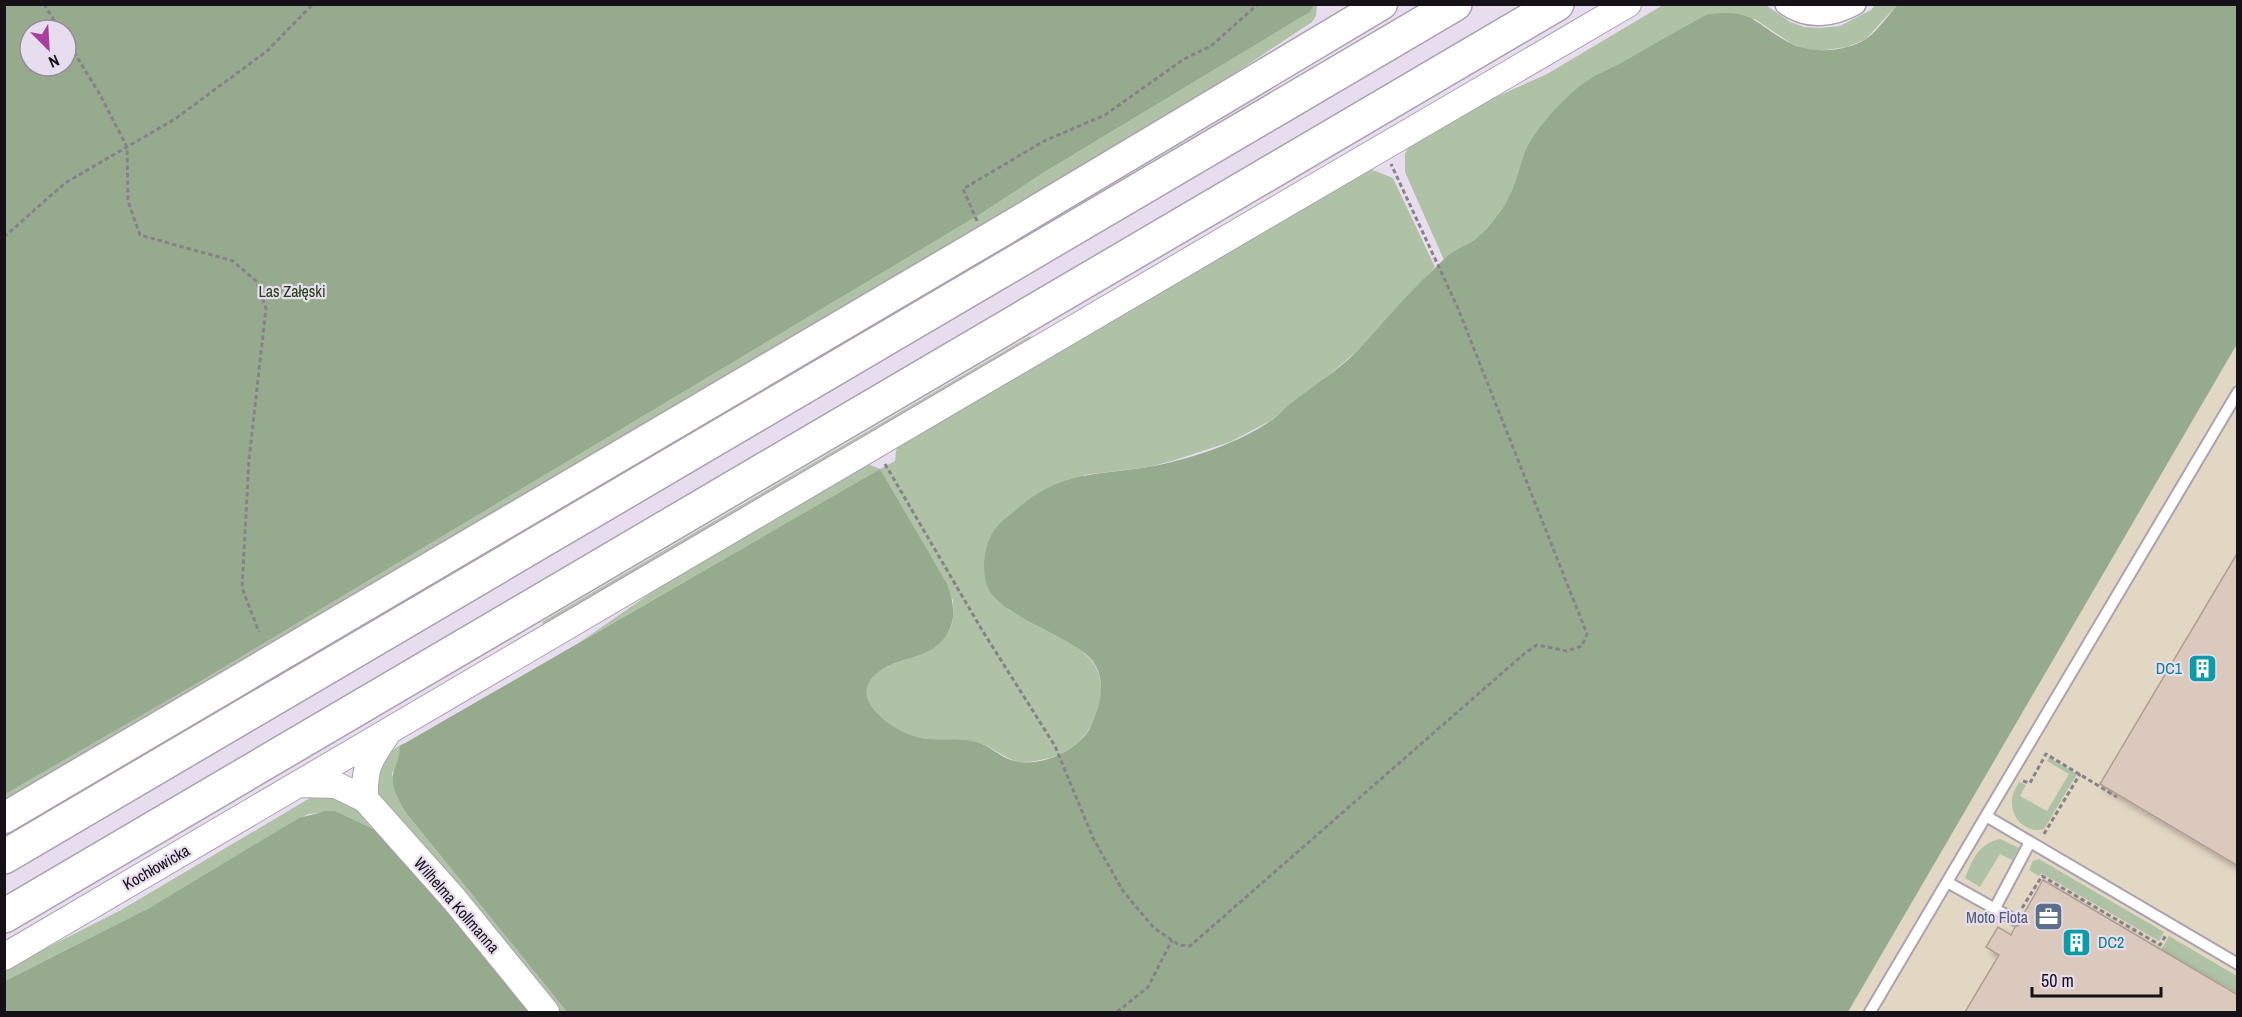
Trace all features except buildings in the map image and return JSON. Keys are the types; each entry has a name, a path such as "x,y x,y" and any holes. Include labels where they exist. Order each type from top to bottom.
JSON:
{"highway":[{"path":"4,857 1455,4"},
{"path":"4,916 1557,4"}],"main road":[{"path":"4,818 1382,4"}],"street":[{"name":"Kochłowicka","path":"9,954 1383,146 1629,4"},
{"path":"1786,4 1811,15 1834,14 1855,4"},
{"path":"298,784 336,785 365,799 365,772 371,757 391,729"},
{"name":"Wilhelma Kollmanna","path":"365,799 454,899 546,1012"}],"lane":[{"path":"1870,1012 2238,392"},
{"path":"1986,816 2036,841 2238,964"},
{"path":"1995,908 2036,841"},
{"path":"1947,882 2015,920"}],"path":[{"path":"44,4 53,18"},
{"path":"4,237 65,183 175,119 267,51 313,4"},
{"path":"980,228 963,189 1044,141 1105,115 1184,59 1211,46 1258,4"},
{"path":"78,59 127,147 128,201 140,235 233,261 256,281 266,308 249,460 242,588 259,632"},
{"path":"874,445 982,630 1055,746 1093,838 1123,891 1154,928 1179,945 1190,946 1525,653 1537,645 1567,651 1582,646 1587,634 1457,306 1383,146"},
{"path":"2010,775 2028,784 2031,783 2046,754 2117,797"},
{"path":"2036,841 2080,774"},
{"path":"2015,920 2042,876 2160,945 2168,932"},
{"path":"1117,1012 1148,987 1173,940"}],"shaded area":[{"path":"2237,343 2237,1012 1848,1012"}],"green space":[{"name":"Las Załęski","path":"5,4 1314,4 1310,12 1043,173 982,213 196,684 5,794"},
{"path":"1314,5 1317,5 1316,16 1312,22 1150,129 5,807 4,794 196,684 982,213 1043,173 1310,12"},
{"path":"1663,5 1766,5 1790,22 1804,27 1820,28 1840,26 1871,10 1875,5 1897,5 1866,39 1847,47 1809,50 1792,44 1755,19 1582,85 1535,134 1511,196 1497,216 1479,237 1444,260 1405,172 1405,154 1411,141 1447,119 1547,74"},
{"path":"1897,5 2237,5 2237,344 1848,1012 567,1012 406,813 393,785 400,746 880,469 947,584 953,604 953,613 949,631 937,646 921,655 888,666 876,674 868,684 867,694 870,705 888,723 911,735 928,739 976,742 1011,760 1032,762 1065,752 1083,738 1092,725 1101,694 1099,674 1088,656 1007,608 989,590 986,583 984,559 991,535 1003,520 1036,495 1068,480 1184,459 1230,443 1272,420 1351,357 1415,287 1446,257 1484,231 1507,201 1525,152 1535,134 1565,99 1591,79 1706,15 1734,13 1744,15 1798,47 1828,50 1849,47 1866,39"},
{"path":"1370,169 1393,178 1435,267 1357,351 1270,421 1230,442 1172,461 1149,467 1084,475 1009,610 1073,644 1090,659 1097,669 1101,693 1095,718 1081,739 1057,755 1022,762 1009,759 985,745 972,741 912,736 887,723 869,702 868,684 873,676 891,665 937,646 949,631 953,614 953,600 880,469 895,461 899,444 1027,367"},
{"path":"1030,336 1032,342 546,627 542,622"},
{"path":"868,464 880,469 580,642 700,559"},
{"path":"404,743 392,774 406,813 567,1012 559,1012 465,896 376,797 375,765 384,755"},
{"path":"2049,757 2077,774 2044,829 2032,829 2021,824 2014,814 2012,801 2014,791 2019,782 2026,785 2020,796 2047,811 2069,774 2047,761"},
{"path":"315,795 347,798 380,832 335,811 308,814 151,907 5,981 5,969 121,910"},
{"path":"335,811 380,832 535,1012 5,1012 5,981 151,907 299,818"},
{"path":"2000,839 2019,848 2012,860 2000,854 1980,887 1965,878 1977,853 1986,845"},
{"path":"2039,859 2164,932 2159,941 2041,873 2039,876 2029,870 2033,861"},
{"path":"2169,936 2237,976 2237,993 2161,950"}],"place":[{"name":"DC1","path":"2203,668"},
{"name":"Moto Flota","path":"2049,917"},
{"name":"DC2","path":"2077,942"}]}
